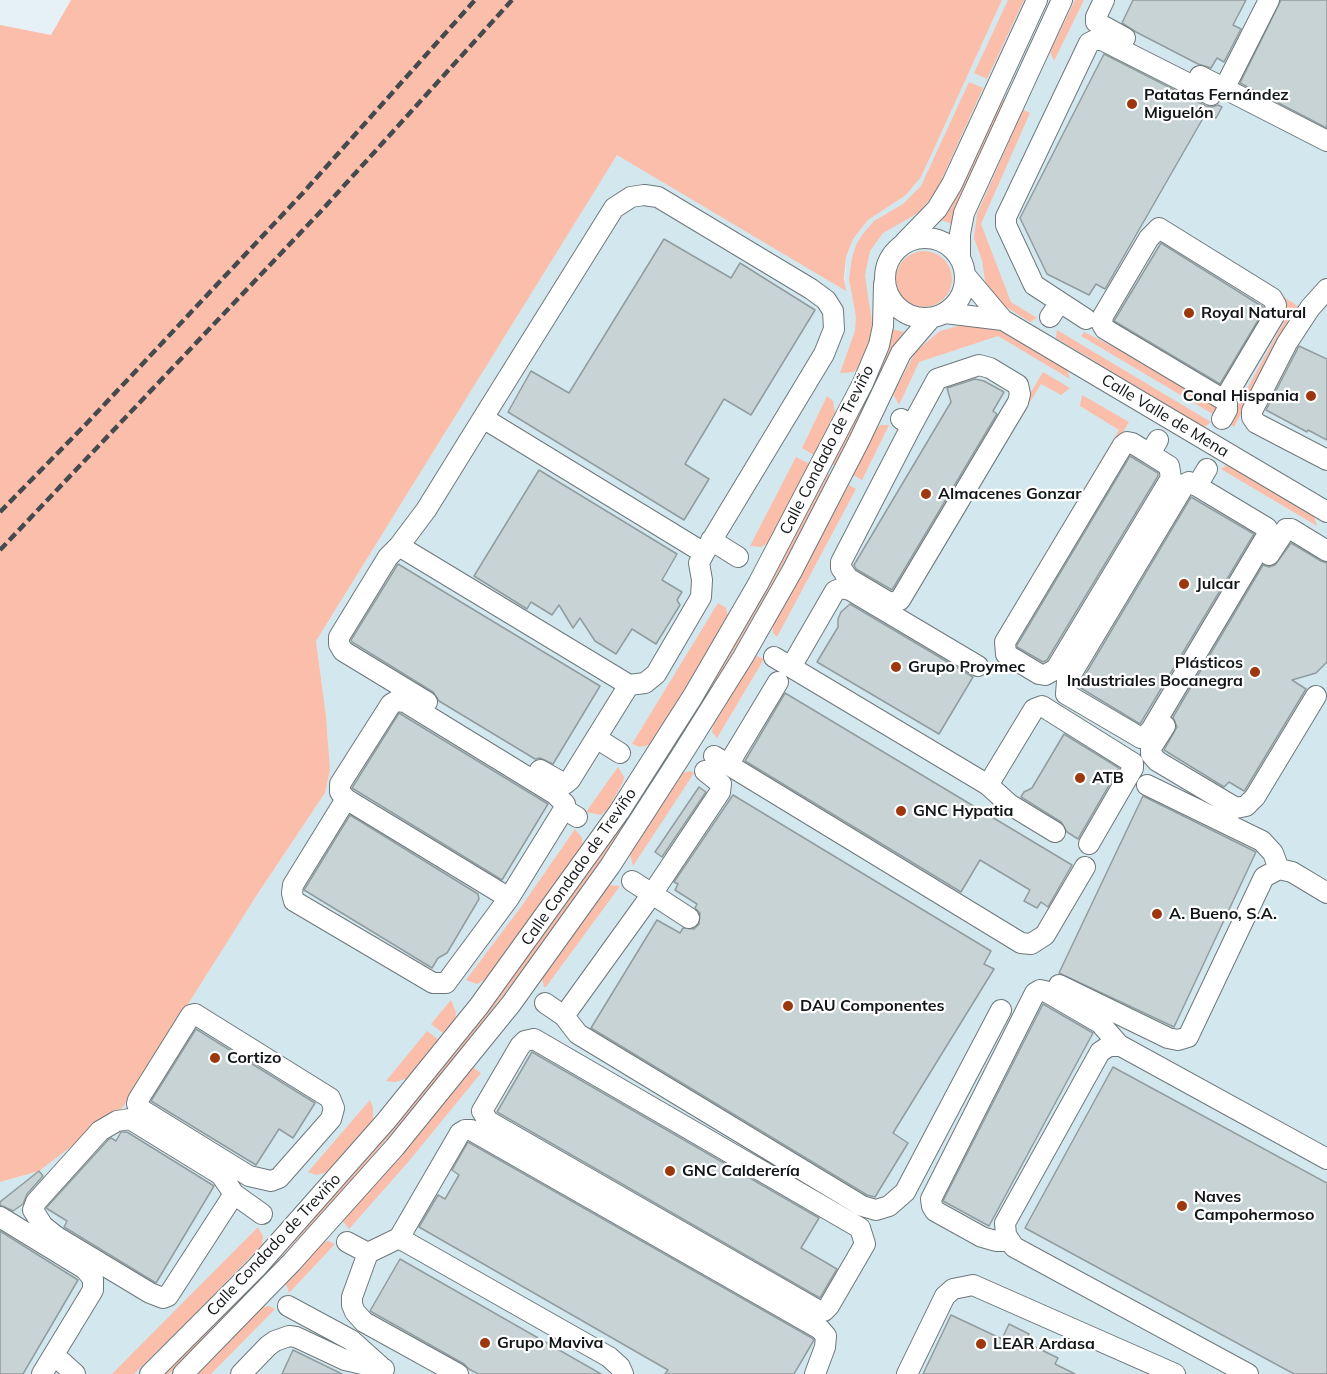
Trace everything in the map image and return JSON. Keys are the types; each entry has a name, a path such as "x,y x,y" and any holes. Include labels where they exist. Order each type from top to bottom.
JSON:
{"street":[{"path":"1036,0 952,184 936,209 888,260 885,272 888,296 896,307 906,314 918,318 938,316 954,306 960,297 964,286 960,234 964,213 1062,0"},
{"path":"1104,0 1096,22 1218,92"},
{"path":"1218,92 1269,0"},
{"path":"1086,318 1055,310 1034,285 1006,225 1006,217 1064,78 1089,43 1102,40 1327,141"},
{"path":"399,546 629,685 645,683 656,674 710,585 699,563 707,546 820,379 824,354 834,330 833,311 826,300 811,289 658,197 644,195 631,197 614,208 426,510 388,557 339,637 339,644 343,651 565,784 570,780 629,685"},
{"path":"1222,420 1227,410 1224,400 1105,329 1102,324 1103,316 1144,247 1159,228 1272,298 1276,305 1274,316 1224,400"},
{"path":"904,243 929,238 947,245 962,266"},
{"name":"Calle Valle de Mena","path":"962,266 1003,320 1327,513"},
{"name":"Calle Condado de Treviño","path":"150,1374 257,1267 386,1121 479,1006 619,812 693,696 758,584 863,383 879,345 883,327 885,284"},
{"path":"1327,289 1310,308 1287,343 1252,411 1252,429 1327,459"},
{"name":"Calle Valle de Mena","path":"938,316 1003,320"},
{"name":"Calle Condado de Treviño","path":"183,1374 297,1257 395,1147 511,1004 610,866 743,657 792,571 901,353 938,316"},
{"path":"979,365 990,368 1018,385 1020,394 1018,402 900,600 890,603 848,578 841,568 841,562 906,422 937,379 979,365"},
{"path":"483,418 707,546 738,557"},
{"path":"1127,442 1154,447 1169,466 1171,477 1056,669 1045,675 1039,674 1006,654 1005,642 1123,445 1127,442"},
{"path":"1202,477 1267,528 1269,532 1149,734 1141,738 1066,694 1067,681 1185,484 1202,477"},
{"path":"1316,696 1255,797 1246,806 1236,808 1157,761 1151,754 1151,748 1283,532 1291,529 1325,546"},
{"path":"978,666 850,590 842,588 835,591 783,662 988,785 1009,804 1055,832"},
{"path":"715,764 778,682"},
{"path":"346,799 293,885 294,901 423,979 450,985 570,813 555,794 405,702 396,701 391,704 340,784 340,792 346,799 509,898"},
{"path":"988,785 1034,709 1042,706 1133,763 1134,768 1089,844"},
{"path":"596,738 620,753"},
{"path":"715,764 1021,943 1031,944 1045,934 1085,867"},
{"path":"564,1016 652,894 720,792 721,784 715,764"},
{"path":"1147,785 1262,842 1273,853 1279,869"},
{"path":"1051,982 1168,1038 1178,1040 1188,1037 1264,877 1279,869 1292,872 1327,893"},
{"path":"632,880 689,918"},
{"path":"1010,1241 996,1241 982,1237 935,1211 931,1199 1035,993 1040,990 1100,1023 1120,1046 1327,1159"},
{"path":"545,1003 564,1016 578,1034 862,1206 876,1210 889,1206 905,1192 1001,1010"},
{"path":"191,1015 199,1015 330,1098 334,1108 331,1119 292,1172 271,1181 249,1176 139,1108 138,1100 191,1015"},
{"path":"534,1039 861,1228 865,1244 829,1306 824,1311 819,1311 488,1121 482,1111 517,1044 534,1039"},
{"path":"1120,1046 1109,1046 1100,1052 1005,1223 1006,1235 1014,1247 1248,1374"},
{"path":"234,1194 168,1296 163,1298 150,1293 57,1237 43,1226 33,1210 36,1202 100,1131 117,1121 130,1119 221,1175 234,1194 262,1214"},
{"path":"458,1374 358,1317 352,1305 352,1297 368,1253 399,1238 460,1133 465,1130 471,1130 820,1329 826,1336 825,1347 814,1374"},
{"path":"0,1216 85,1269 93,1279 93,1290 42,1374"},
{"path":"399,1238 609,1357 620,1367 623,1374"},
{"path":"347,1242 368,1253"},
{"path":"908,1374 945,1296 953,1289 973,1285 1175,1374"},
{"path":"288,1306 351,1340 388,1372"},
{"path":"241,1374 268,1346 289,1336 296,1337 345,1360 388,1372"},
{"path":"54,1355 75,1374"}],"shaded area":[{"path":"71,0 1002,0 921,177 906,195 868,220 853,239 846,257 844,278 846,291 617,155 316,641 326,716 330,770 325,793 255,898 123,1107 39,1171 0,1182 0,25 51,35"},
{"path":"1002,0 1327,0 1327,1374 0,1374 0,1182 39,1171 111,1115 325,793 330,770 326,716 316,641 617,154 845,290 846,257 853,239 868,220 906,195 921,177"},
{"path":"1008,0 1024,0 987,79 974,73"},
{"path":"1075,0 1084,0 1054,61 1050,52"},
{"path":"969,82 983,88 936,192 918,213 883,233 870,251 865,275 872,323 869,342 860,365 854,372 840,373 855,331 856,317 849,279 856,245 874,221 903,204 921,186"},
{"path":"1001,98 1005,100 952,224 941,220 952,206"},
{"path":"1023,110 1030,113 981,224 1011,302 1037,318 1030,322 998,302 986,287 982,260 974,238 977,214"},
{"path":"918,251 930,251 940,255 948,263 952,279 948,295 940,303 930,307 918,307 908,303 900,295 896,285 896,273 900,263 908,255"},
{"path":"1282,296 1298,306 1234,427 1228,423 1285,320 1286,306"},
{"path":"962,325 993,328 1006,334 1067,369 1070,379 998,336 919,362 899,405 893,394 916,351 940,331"},
{"path":"892,329 904,332 893,347 835,466 832,464 888,351"},
{"path":"1057,330 1211,422 1204,427 1056,338"},
{"path":"1084,332 1120,350 1216,407 1216,416 1081,336"},
{"path":"1043,372 1070,388 1061,395 1041,384 967,504 965,502"},
{"path":"1082,395 1129,422 1026,596 1022,593 1119,430 1080,406"},
{"path":"827,396 833,401 835,413 814,455 802,448"},
{"path":"881,425 889,425 862,480 853,475 877,428"},
{"path":"796,457 810,464 768,543 761,547 750,546"},
{"path":"1230,465 1314,516 1317,526 1221,469"},
{"path":"828,474 831,475 790,552 698,713 618,836 528,963 446,1069 346,1187 210,1333 169,1374 163,1374 345,1183 488,1009 538,942 620,827 715,676"},
{"path":"849,485 856,489 777,637 773,633 773,625"},
{"path":"718,603 726,608 728,616 666,720 649,745 640,747 632,744"},
{"path":"754,657 764,659 717,738 712,732 713,726"},
{"path":"618,767 624,777 623,782 608,809 601,815 586,812"},
{"path":"690,771 694,773 633,866 630,853 683,773"},
{"path":"575,829 582,838 582,846 548,895 487,978 477,984 466,980 521,907"},
{"path":"608,885 620,886 544,987 542,978"},
{"path":"451,1000 456,1012 455,1020 443,1033 431,1024"},
{"path":"427,1031 439,1040 408,1078 396,1082 386,1081"},
{"path":"472,1067 481,1073 409,1161 349,1229 342,1220"},
{"path":"370,1100 373,1107 373,1120 328,1172 316,1175 308,1172"},
{"path":"258,1227 263,1236 262,1245 188,1321 134,1374 112,1374"},
{"path":"328,1241 335,1244 289,1293 287,1281 322,1243"},
{"path":"269,1306 275,1309 211,1374 197,1374 263,1307"}],"building":[{"path":"1133,0 1246,0 1233,25 1241,29 1224,62 1217,58 1211,68 1198,64 1122,23"},
{"path":"1281,0 1327,0 1327,128 1240,83"},
{"path":"1104,54 1206,106 1222,107 1216,118 1206,113 1105,289 1096,284 1089,295 1047,274 1020,218"},
{"path":"664,239 731,278 740,263 815,310 751,415 724,399 685,464 709,479 684,520 508,412 531,371 569,393"},
{"name":"Royal Natural","path":"1161,243 1263,307 1263,312 1220,384 1114,321"},
{"name":"Conal Hispania","path":"1299,346 1327,359 1327,440 1266,410"},
{"name":"Almacenes Gonzar","path":"975,379 984,381 1004,392 993,411 997,414 892,590 856,569 854,565 951,402 947,388"},
{"name":"Plásticos Industriales Bocanegra","path":"1130,456 1158,473 1158,476 1047,660 1043,662 1017,645"},
{"path":"539,470 677,554 662,580 682,592 677,600 680,605 656,644 632,629 616,654 595,641 580,618 573,628 559,605 552,615 531,602 527,609 474,576"},
{"name":"Julcar","path":"1191,497 1254,534 1140,724 1079,685"},
{"name":"Plásticos Industriales Bocanegra","path":"1291,543 1327,563 1327,662 1316,673 1292,680 1306,689 1245,790 1229,782 1224,787 1164,750 1177,727 1173,717 1263,565 1269,567 1275,565"},
{"path":"398,564 600,686 553,764 540,758 535,759 439,701 433,692 352,642 351,640"},
{"name":"Grupo Proymec","path":"850,604 973,677 939,734 817,662 838,627 841,612"},
{"name":"GNC Hypatia","path":"785,693 1072,865 1048,907 1041,902 1037,908 1024,901 1030,890 980,860 961,892 745,761"},
{"path":"399,713 548,804 502,880 352,788"},
{"name":"ATB","path":"1064,734 1119,768 1078,839 1067,832 1061,822 1021,797 1024,792 1032,788"},
{"path":"699,787 706,792 662,857 655,852"},
{"name":"DAU Componentes","path":"733,795 991,951 984,964 994,969 893,1133 908,1143 875,1197 867,1195 591,1028 657,920 680,933 683,928 694,929 699,924 700,913 695,908 697,904 675,890 678,884 674,882"},
{"name":"A. Bueno, S.A.","path":"1143,796 1256,852 1174,1027 1059,973"},
{"path":"350,815 478,894 479,899 447,953 438,958 432,968 304,890"},
{"path":"1043,1004 1093,1033 989,1226 943,1201"},
{"name":"Cortizo","path":"196,1029 315,1103 293,1138 279,1129 256,1165 151,1101"},
{"name":"GNC Calderería","path":"532,1052 819,1218 801,1248 837,1269 820,1298 497,1112"},
{"name":"Naves Campohermoso","path":"1113,1067 1327,1183 1327,1374 1294,1374 1025,1228"},
{"path":"121,1132 127,1132 214,1186 156,1283 64,1227 67,1221 46,1208 108,1140 111,1138 116,1141"},
{"path":"468,1142 812,1338 814,1340 794,1374 665,1374 668,1370 419,1227 438,1195 445,1199 459,1175 452,1170"},
{"path":"39,1171 43,1176 27,1194 23,1204 13,1211 0,1205 0,1202"},
{"path":"0,1231 78,1280 23,1374 0,1374"},
{"name":"Grupo Maviva","path":"400,1259 601,1374 478,1374 469,1369 370,1311"},
{"name":"LEAR Ardasa","path":"951,1315 1002,1339 1009,1324 1029,1334 1025,1342 1058,1358 1055,1364 1075,1374 923,1374"},
{"path":"293,1350 342,1374 282,1374"}],"railway":[{"path":"0,512 302,194 475,0"},
{"path":"0,550 322,210 512,0"}],"place":[{"name":"Patatas Fernández Miguelón","path":"1132,104"},
{"name":"Royal Natural","path":"1189,313"},
{"name":"Conal Hispania","path":"1311,396"},
{"name":"Almacenes Gonzar","path":"926,494"},
{"name":"Julcar","path":"1184,584"},
{"name":"Grupo Proymec","path":"896,667"},
{"name":"Plásticos Industriales Bocanegra","path":"1255,672"},
{"name":"ATB","path":"1080,778"},
{"name":"GNC Hypatia","path":"901,811"},
{"name":"A. Bueno, S.A.","path":"1157,914"},
{"name":"DAU Componentes","path":"788,1006"},
{"name":"Cortizo","path":"215,1058"},
{"name":"GNC Calderería","path":"670,1171"},
{"name":"Naves Campohermoso","path":"1182,1206"},
{"name":"Grupo Maviva","path":"485,1343"},
{"name":"LEAR Ardasa","path":"981,1344"}]}
